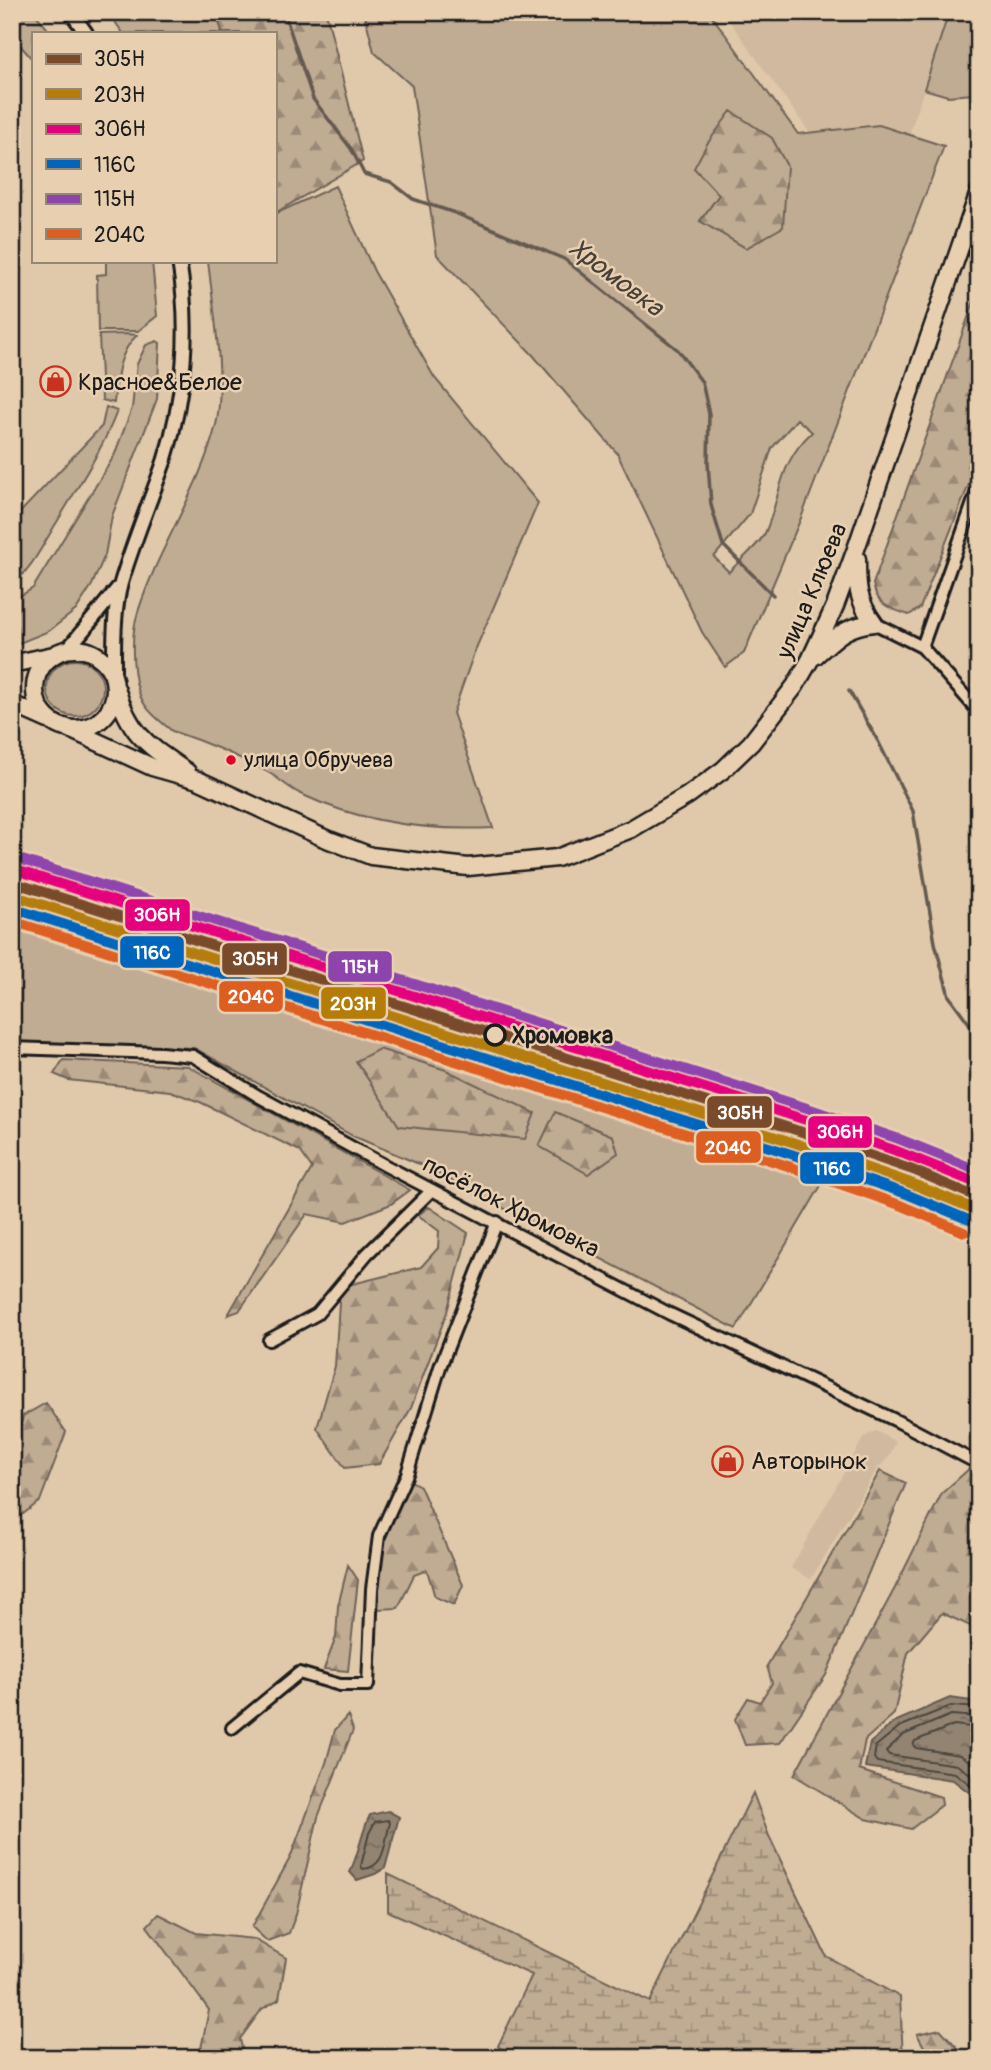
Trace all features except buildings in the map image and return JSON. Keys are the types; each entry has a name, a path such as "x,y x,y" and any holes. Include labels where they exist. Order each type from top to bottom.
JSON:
{"main road":[{"name":"улица Клюева","path":"12,704 152,767 198,780 324,838 371,856 468,867 557,858 631,829 687,796 723,770 751,743 773,716 810,660 835,606 856,549 979,192"},
{"path":"810,660 838,635 855,625 874,622 863,607 857,590 856,549"},
{"path":"12,664 60,652 87,650 104,661 114,679 114,699 103,717 85,727 60,725 41,710 36,690 40,670 60,652"},
{"name":"улица Клюева","path":"114,679 124,713 137,734 198,780"}],"street":[{"path":"71,12 85,32"},
{"path":"114,679 120,585 165,458 178,400 186,328 179,262"},
{"path":"922,647 979,486"},
{"path":"60,652 120,585"},
{"path":"874,622 922,647 979,712"},
{"name":"посёлок Хромовка","path":"12,1048 193,1056 258,1096 670,1314 897,1421 979,1464"},
{"path":"269,1340 317,1314 367,1254 432,1190"},
{"path":"232,1728 299,1673 340,1685 369,1685 372,1588 379,1536 407,1474 440,1367 498,1222"}],"shaded area":[{"path":"723,12 949,12 909,135 879,125 810,133"},
{"name":"Авторынок","path":"876,1431 896,1442 811,1579 791,1568 864,1437"}],"green space":[{"path":"12,12 34,12 50,32 32,32 32,59 12,36"},
{"path":"108,12 215,12 223,32 122,32"},
{"path":"215,12 326,12 363,161 276,212 276,32 223,32"},
{"path":"364,12 709,12 798,134 879,125 944,146 801,518 744,653 725,667 702,632 617,453 532,354 437,255 412,86 374,52","holes":["719,195 746,248 700,221","797,419 812,432 787,467 766,531 755,547 729,572 714,557 750,514 772,448"]},
{"path":"949,12 979,12 979,81 974,94 948,96 924,89"},
{"path":"731,111 772,138 787,166 783,227 746,248 700,221 719,195 694,168 707,144"},
{"path":"335,186 374,271 434,377 538,503 474,653 453,713 493,828 444,828 396,823 372,819 326,805 299,793 248,762 172,731 154,716 140,696 133,646 135,622 146,588 209,449 219,408 219,367 208,262 276,262 276,214"},
{"path":"106,262 152,262 157,316 138,331 98,331 97,275 106,274"},
{"path":"979,287 979,459 920,608 909,615 881,602 873,584"},
{"path":"99,335 137,335 122,358 114,403 102,400"},
{"path":"157,341 160,343 157,399 112,516 105,555 92,585 76,610 49,631 12,646 12,601 33,588 114,456 132,408 137,364 146,345"},
{"path":"106,407 117,411 97,454 37,555 26,571 12,584 12,521 102,426"},
{"path":"70,660 80,660 95,668 101,677 101,699 95,708 80,716 70,716 52,704 47,693 47,683 59,665"},
{"path":"12,897 233,988 419,1044 746,1126 832,1167 736,1329 419,1164 353,1136 194,1048 12,1042"},
{"path":"379,1049 446,1070 535,1113 525,1139 399,1126 356,1061"},
{"path":"63,1060 188,1066 410,1190 391,1204 345,1222 307,1214 239,1311 228,1315 312,1168 300,1151 200,1102 170,1091 68,1080 54,1074"},
{"path":"555,1112 613,1136 618,1153 588,1174 539,1146"},
{"path":"429,1207 468,1233 447,1312 411,1408 379,1464 345,1468 317,1428 335,1366 340,1287 421,1267 438,1248 439,1231 418,1215"},
{"path":"46,1403 66,1432 40,1501 23,1514 12,1509 12,1462 23,1416"},
{"path":"970,1468 979,1474 979,1630 942,1613 908,1653 894,1714 865,1740 859,1770 941,1797 942,1805 911,1829 866,1819 794,1775 895,1588 942,1493"},
{"path":"880,1471 906,1483 826,1675 780,1743 745,1745 735,1719 748,1698 760,1702 772,1683 767,1666"},
{"path":"411,1481 420,1486 463,1585 454,1605 435,1597 427,1570 414,1575 398,1608 377,1609 388,1524"},
{"path":"348,1565 358,1580 348,1671 324,1669 336,1637 338,1606"},
{"path":"348,1715 353,1730 318,1817 296,1914 289,1933 267,1941 252,1927 290,1858 326,1763 335,1730"},
{"path":"753,1793 769,1836 826,1956 900,1997 903,2058 511,2058 498,2046 532,1975 388,1911 388,1874 650,2002"},
{"path":"158,1914 196,1933 254,1939 286,1958 279,1999 262,2009 240,2039 244,2058 199,2058 209,2010 147,1926"},
{"path":"940,2029 967,2058 930,2058 917,2034"}],"water":[{"path":"950,1698 979,1702 979,1800 953,1780 865,1767 870,1743 894,1722"},
{"path":"388,1811 399,1817 385,1868 357,1880 350,1872 370,1815"}],"waterway":[{"name":"Хромовка","path":"284,12 313,99 352,150 364,174 391,182 413,199 455,213 564,259 678,350 702,382 709,414 711,505 723,545 773,595"},
{"name":"Хромовка","path":"849,691 913,811 935,943 949,996 979,1037"}],"transit line":[{"name":"115Н","path":"19,859 807,1108 899,1139 979,1171"},
{"name":"306Н","path":"16,870 803,1119 894,1150 979,1184"},
{"name":"305Н","path":"12,882 799,1131 913,1170 979,1198"},
{"name":"203Н","path":"12,895 795,1143 908,1182 974,1209"},
{"name":"116С","path":"12,908 791,1154 904,1193 969,1220"},
{"name":"204С","path":"12,921 788,1166 900,1205 964,1232"}],"place":[{"name":"Красное&Белое","path":"55,382"},
{"name":"улица Обручева","path":"231,760"},
{"name":"Хромовка","path":"495,1035"},
{"name":"Авторынок","path":"728,1461"}]}
